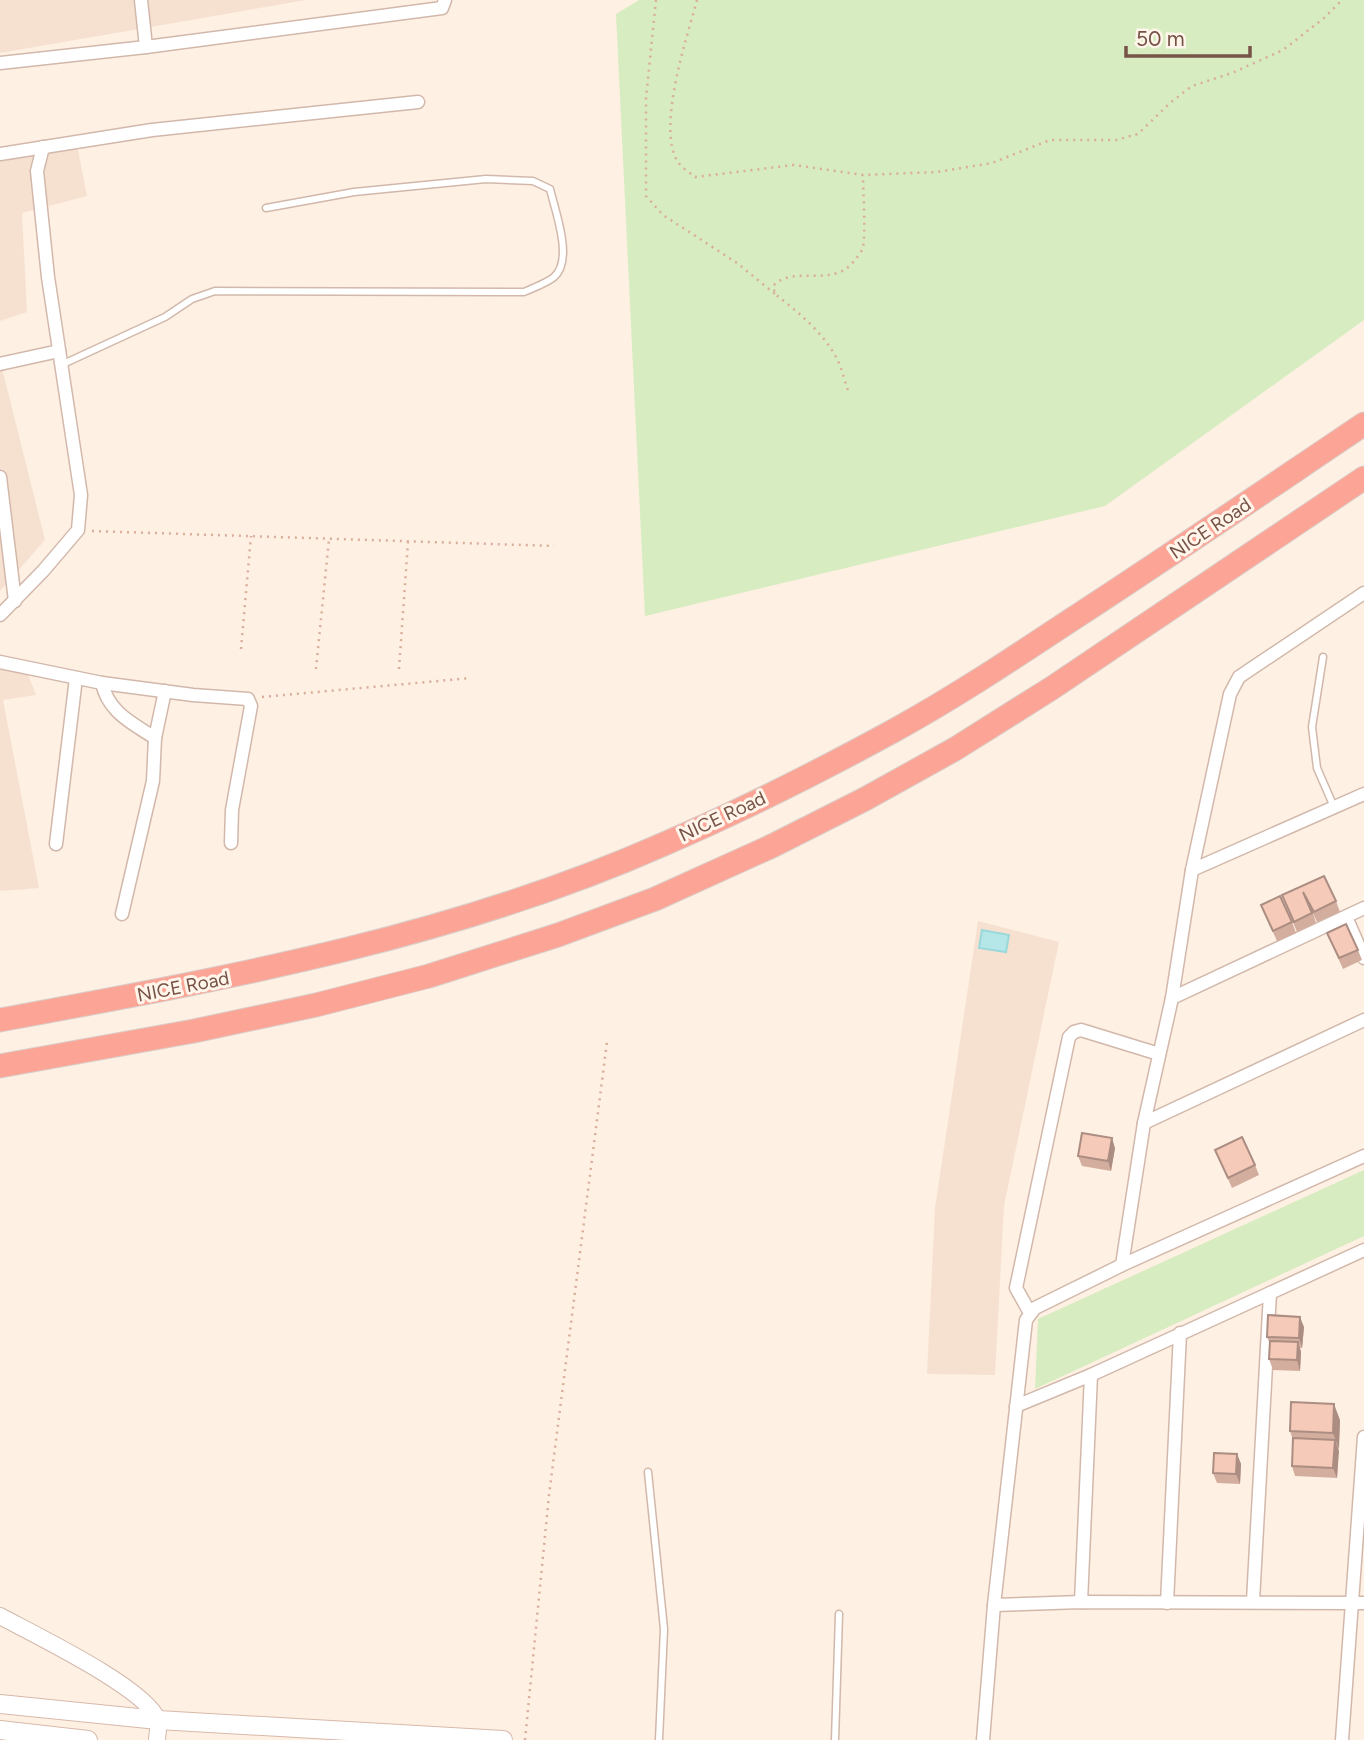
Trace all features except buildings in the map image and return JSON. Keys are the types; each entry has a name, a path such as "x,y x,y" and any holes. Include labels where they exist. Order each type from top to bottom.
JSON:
{"highway":[{"name":"NICE Road","path":"0,1020 224,979 371,944 542,891 663,845 898,729 1031,646 1364,424"},
{"path":"0,1066 194,1031 316,1005 429,976 558,935 655,899 772,846 955,749 1052,688 1364,478"}],"main road":[{"path":"0,1704 158,1720 503,1740"},
{"path":"0,1730 88,1740"}],"street":[{"path":"141,0 146,47"},
{"path":"0,63 146,47 442,8 445,0"},
{"path":"0,154 152,130 418,102"},
{"path":"0,615 78,530 81,495 48,277 37,170 43,147"},
{"path":"0,364 59,351"},
{"path":"0,477 15,601"},
{"path":"1122,1265 1144,1123 1172,998 1192,870 1234,684 1239,677 1364,593"},
{"path":"0,662 102,683 248,699 251,706 232,810 231,843"},
{"path":"56,844 76,678"},
{"path":"102,683 105,698 114,708 155,738"},
{"path":"122,914 153,781 155,738 165,691"},
{"path":"1192,870 1364,794"},
{"path":"1172,998 1364,908"},
{"path":"1346,916 1364,958"},
{"path":"1144,1123 1364,1020"},
{"path":"1030,1313 1016,1288 1069,1037 1081,1030 1159,1054"},
{"path":"983,1740 1016,1406 1026,1320 1030,1313 1035,1308 1122,1265 1364,1156"},
{"path":"1016,1406 1091,1375 1364,1250"},
{"path":"1253,1601 1270,1293"},
{"path":"1167,1603 1180,1334"},
{"path":"1082,1602 1091,1375"},
{"path":"1342,1740 1358,1603 1364,1437"},
{"path":"995,1605 1253,1601 1358,1603"},
{"path":"0,1616 101,1670 145,1704 158,1720 157,1740"}],"lane":[{"path":"61,365 165,317 192,299 215,291 524,292 556,276 564,258 550,189 533,181 486,179 367,191 266,208"},
{"path":"1323,657 1312,727 1317,768 1334,807"},
{"path":"648,1472 664,1629 659,1740"},
{"path":"835,1740 839,1614"}],"path":[{"path":"656,0 646,98 646,196 663,215 737,263 798,312 822,337 837,359 848,390"},
{"path":"697,0 676,78 670,133 678,162 695,177 794,165 863,175 937,172 992,163 1050,140 1116,141 1138,134 1192,86 1232,73 1283,50 1342,0"},
{"path":"775,294 774,286 778,281 789,278 829,277 849,268 863,249 863,175"},
{"path":"78,530 554,546"},
{"path":"241,649 251,536"},
{"path":"316,669 329,539"},
{"path":"399,668 408,542"},
{"path":"248,699 471,678"},
{"path":"525,1740 549,1495 607,1042"}],"shaded area":[{"path":"0,0 306,0 0,53"},
{"path":"76,140 87,196 22,213 27,312 0,321 0,149"},
{"path":"0,360 45,540 0,591"},
{"path":"0,655 22,660 36,695 3,700 39,888 0,891"},
{"path":"978,921 1059,942 1004,1206 995,1375 927,1374 935,1208"}],"green space":[{"path":"639,0 1364,0 1364,320 1105,506 645,616 616,14"},
{"path":"1364,1170 1364,1236 1035,1389 1038,1319"}],"water":[{"path":"982,930 1009,935 1006,952 979,948"}]}
